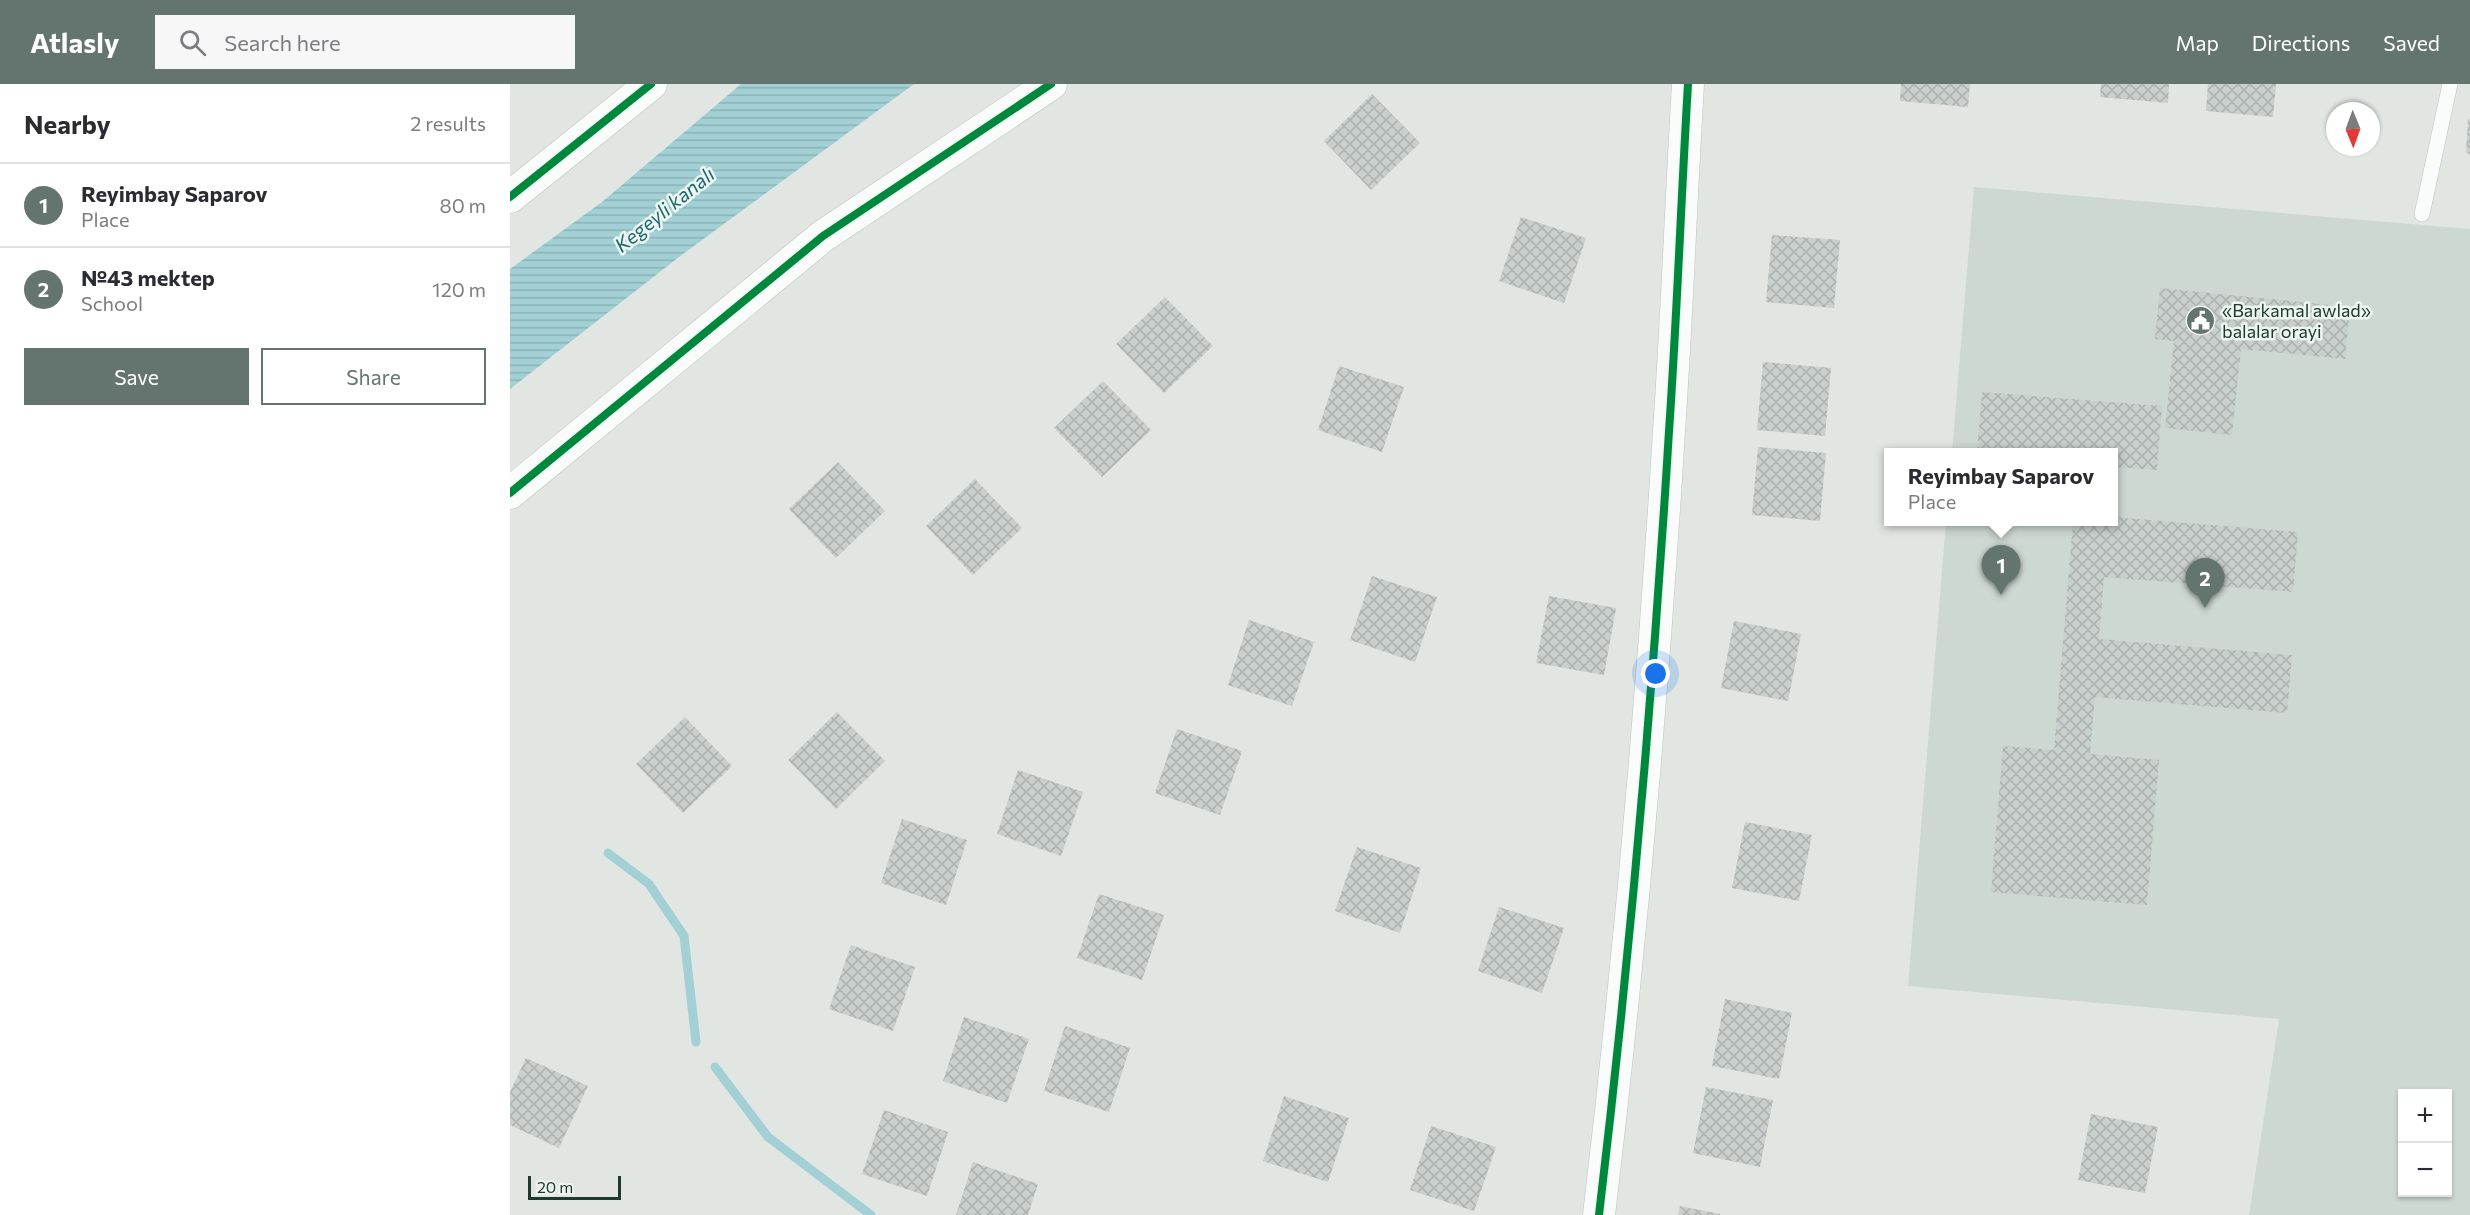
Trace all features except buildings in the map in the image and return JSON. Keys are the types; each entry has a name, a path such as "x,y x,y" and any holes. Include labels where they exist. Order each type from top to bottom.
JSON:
{"street":[{"path":"510,197 651,84"},
{"path":"510,493 823,236 1051,84"},
{"path":"1599,1215 1614,1087 1648,724 1669,432 1688,84"}],"lane":[{"path":"2422,214 2450,84"}],"shaded area":[{"path":"1974,187 2470,229 2470,1215 2249,1215 2279,1019 1908,986 1946,526 2118,526 2118,448 1952,448"}],"water":[{"name":"Kegeyli kanalı","path":"741,84 914,84 679,257 510,389 510,269 602,202"}],"waterway":[{"path":"608,853 649,884 684,936 696,1042"},
{"path":"715,1067 768,1137 871,1215"}],"cycle path":[{"path":"510,197 651,84"},
{"path":"510,493 823,236 1051,84"},
{"path":"1599,1215 1631,922 1648,726 1672,388 1688,84"}],"place":[{"name":"«Barkamal awlad» balalar orayi","path":"2201,320"},
{"name":"Reyimbay Saparov","path":"2001,595"},
{"name":"№43 mektep","path":"2205,608"}]}
